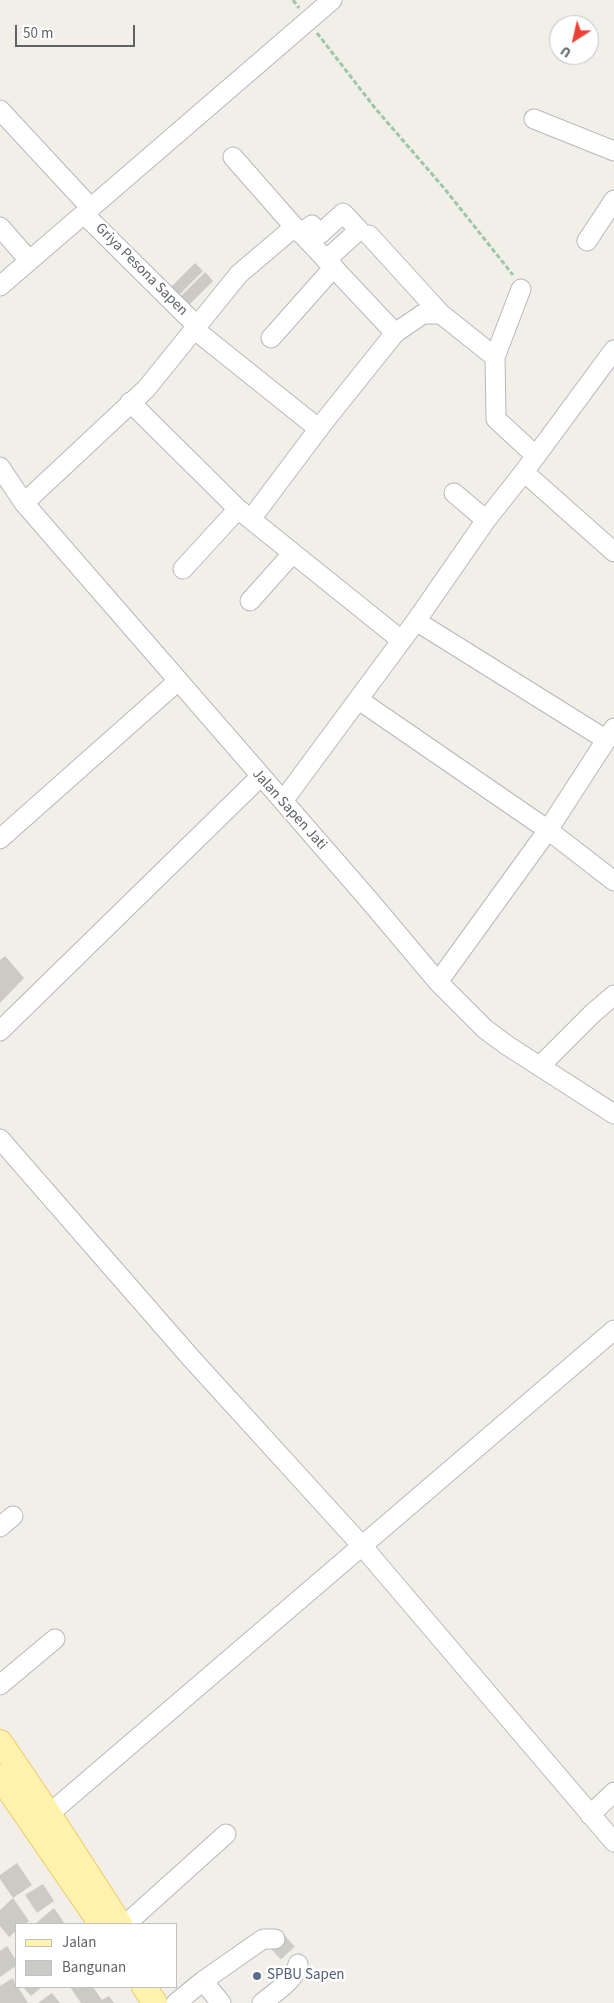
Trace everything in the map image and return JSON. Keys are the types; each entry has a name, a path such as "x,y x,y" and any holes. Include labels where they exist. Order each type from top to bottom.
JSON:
{"main road":[{"path":"0,1742 41,1819 100,1923"},
{"path":"0,1777 41,1819 119,1923"},
{"path":"145,1988 155,2003"},
{"path":"161,1988 171,2003"}],"street":[{"path":"0,286 309,22 332,0"},
{"name":"Griya Pesona Sapen","path":"0,110 88,211 196,327 319,429"},
{"path":"534,119 614,151"},
{"path":"233,157 299,232 395,333"},
{"path":"587,241 614,200"},
{"path":"271,338 359,230 343,213 320,234 312,225 299,232"},
{"path":"0,227 29,260"},
{"path":"24,504 130,402 146,389 239,274 292,229 299,232"},
{"path":"369,235 441,314 495,357"},
{"path":"521,290 495,357 497,421 535,455"},
{"path":"183,569 244,514 319,429 395,333 423,314 441,314"},
{"path":"283,801 359,700 486,520 614,350"},
{"path":"130,402 244,514 401,640"},
{"path":"524,472 614,552"},
{"name":"Jalan Sapen Jati","path":"2,478 438,982 484,1029 607,1109"},
{"path":"454,493 486,520"},
{"path":"250,602 292,554"},
{"path":"416,621 610,733 548,830 438,982"},
{"path":"0,839 178,682"},
{"path":"359,700 548,830 614,881"},
{"path":"0,1032 260,777"},
{"path":"540,1066 592,1014 614,995"},
{"path":"0,1139 191,1358 363,1547 614,1842"},
{"path":"41,1819 363,1547 614,1330"},
{"path":"0,1685 55,1639"},
{"path":"590,1815 614,1792"},
{"path":"127,1923 226,1834"},
{"path":"176,2003 203,1981 263,1939 275,1939"},
{"path":"262,2003 292,1978 298,1964"},
{"path":"203,1981 221,2003"}],"path":[{"path":"293,0 326,46 375,108 444,188 485,242 520,283 521,290"}],"building":[{"path":"195,263 203,271 178,296 170,288"},
{"path":"205,272 213,281 188,306 180,297"},
{"path":"5,956 24,978 0,1003 0,960"},
{"path":"17,1863 32,1885 13,1898 0,1879 0,1875"},
{"path":"43,1884 54,1901 37,1913 25,1895"},
{"path":"13,1898 29,1921 26,1923 15,1923 15,1932 9,1937 0,1926 0,1910"},
{"path":"54,1908 64,1923 36,1923"},
{"path":"7,1946 15,1958 15,1967 0,1977 0,1951"},
{"path":"13,1978 15,1988 19,1988 28,2003 0,2003 0,1986"},
{"path":"24,1988 41,1988 31,1996"},
{"path":"71,1988 94,1988 102,2000 109,1996 114,2003 81,2003"},
{"path":"52,1993 60,2003 38,2003"}],"tunnel":[{"path":"275,1939 298,1964"}],"place":[{"name":"SPBU Sapen","path":"257,1976"}]}
